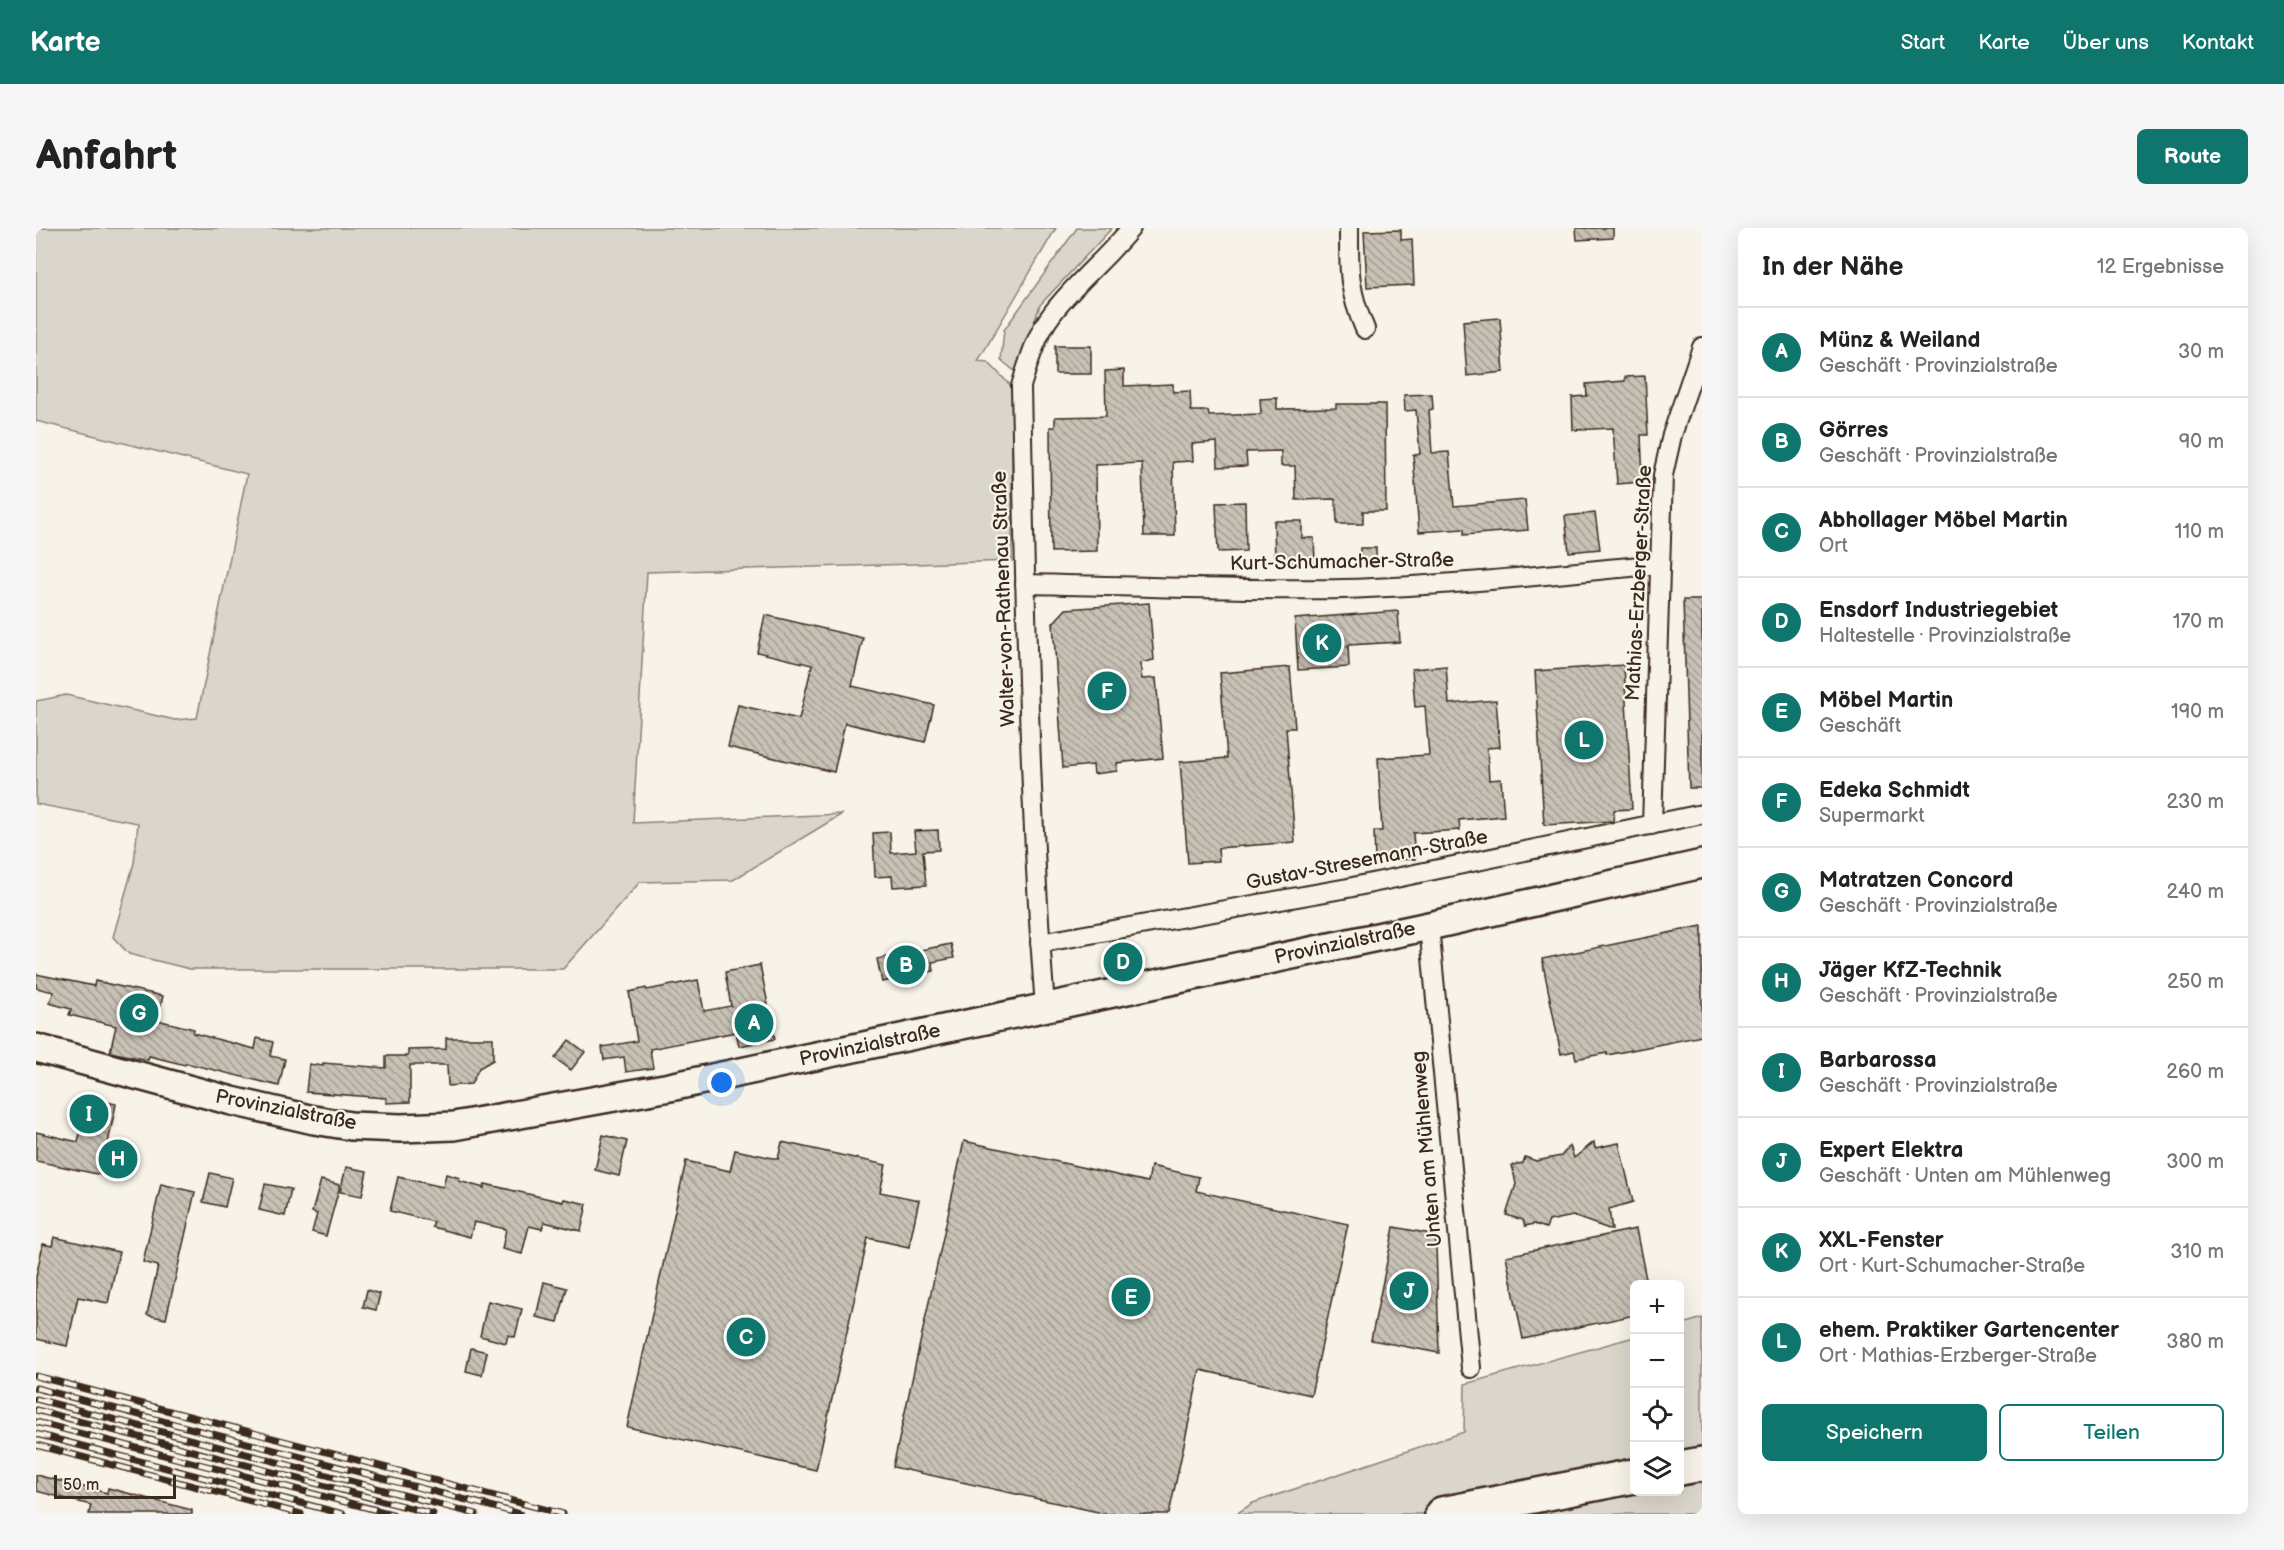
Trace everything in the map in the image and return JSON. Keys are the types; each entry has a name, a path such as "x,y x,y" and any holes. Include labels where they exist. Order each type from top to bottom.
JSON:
{"highway":[{"path":"1684,1467 1702,1464"},
{"path":"1442,1514 1630,1477"},
{"path":"1684,1478 1702,1478"},
{"path":"1595,1483 1630,1480"}],"main road":[{"name":"Provinzialstraße","path":"36,1048 281,1113 351,1126 401,1128 454,1126 670,1087 1429,926 1702,864"}],"street":[{"name":"Walter-von-Rathenau Straße","path":"1044,1007 1025,584 1021,386 1039,335 1052,314 1131,228"},
{"path":"1349,228 1349,282 1355,307 1365,329"},
{"name":"Mathias-Erzberger-Straße","path":"1652,825 1663,475 1672,435 1702,347"},
{"name":"Kurt-Schumacher-Straße","path":"1025,584 1343,589 1499,579 1660,564"},
{"name":"Gustav-Stresemann-Straße","path":"1040,943 1348,888 1702,814"},
{"name":"Unten am Mühlenweg","path":"1429,926 1471,1368"}],"shaded area":[{"path":"36,228 1056,228 978,361 988,362 1012,387 1012,561 647,572 633,823 842,814 733,880 640,882 563,969 190,969 129,954 113,937 134,863 138,823 36,804 36,701 66,695 175,720 197,718 247,474 36,421"},
{"path":"1077,228 1112,228 1040,305 1017,373 1001,360 1004,330"},
{"path":"1702,1318 1702,1514 1236,1514 1253,1503 1464,1432 1465,1384 1630,1338 1630,1496 1684,1496 1684,1324"}],"building":[{"path":"1576,228 1613,228 1613,238 1577,240"},
{"path":"1401,230 1401,240 1412,239 1414,285 1367,287 1364,231"},
{"path":"1500,318 1504,372 1467,376 1463,321"},
{"path":"1055,346 1091,346 1091,374 1055,374"},
{"path":"1124,370 1124,386 1173,384 1173,392 1190,391 1191,411 1208,411 1209,416 1261,414 1260,399 1277,398 1277,409 1336,408 1336,404 1385,404 1386,511 1363,511 1363,524 1337,524 1336,499 1296,500 1295,466 1281,466 1281,451 1246,452 1247,466 1218,467 1217,442 1192,444 1193,461 1173,462 1175,536 1144,536 1142,463 1096,465 1097,551 1051,552 1050,427 1055,427 1055,417 1106,416 1105,371"},
{"path":"1645,376 1648,435 1641,435 1643,482 1617,484 1613,428 1573,430 1572,397 1587,396 1586,384 1625,381 1625,377"},
{"path":"1432,394 1433,409 1429,410 1432,453 1449,452 1454,506 1525,500 1528,530 1464,535 1464,529 1419,532 1413,455 1420,454 1416,410 1405,411 1404,395"},
{"path":"1245,502 1246,551 1218,552 1216,503"},
{"path":"1595,513 1600,549 1569,552 1565,516"},
{"path":"1274,521 1302,521 1302,538 1314,538 1315,562 1275,563"},
{"path":"1360,548 1376,548 1376,565 1360,565"},
{"path":"1683,600 1702,600 1702,788 1689,788"},
{"path":"1149,603 1154,660 1140,663 1142,679 1156,678 1163,758 1117,763 1117,771 1094,774 1093,765 1063,768 1053,623 1066,609"},
{"path":"1398,611 1400,642 1348,645 1349,667 1298,670 1295,619"},
{"path":"765,615 863,638 852,686 934,705 925,742 845,723 834,772 728,747 738,705 799,719 812,665 757,652"},
{"path":"1624,665 1632,809 1614,810 1613,821 1544,825 1535,671"},
{"path":"1446,666 1449,704 1496,700 1500,747 1487,748 1489,780 1501,779 1504,816 1459,820 1460,830 1413,833 1415,859 1375,861 1374,831 1382,831 1378,758 1429,755 1425,706 1415,707 1412,669"},
{"path":"1290,667 1295,728 1286,728 1295,842 1218,848 1219,861 1188,863 1180,762 1227,758 1220,673"},
{"path":"938,830 939,850 923,851 926,885 893,887 892,876 875,877 873,833 890,832 891,853 916,851 914,831"},
{"path":"1702,926 1702,1036 1576,1059 1574,1051 1561,1054 1542,959"},
{"path":"951,944 954,958 932,962 934,971 882,982 877,959"},
{"path":"760,965 775,1039 739,1046 736,1032 650,1049 653,1068 626,1072 624,1057 604,1060 602,1047 637,1041 629,992 698,980 704,1011 731,1006 725,972"},
{"path":"36,974 94,986 95,981 163,996 157,1020 194,1029 193,1033 255,1049 257,1038 273,1042 270,1056 285,1059 279,1086 186,1063 185,1065 149,1056 148,1060 110,1052 116,1026 69,1015 71,1009 49,1003 54,992 36,988"},
{"path":"446,1038 493,1038 493,1060 479,1068 471,1084 448,1086 447,1065 410,1065 410,1102 386,1103 386,1098 306,1092 309,1064 386,1068 386,1056 408,1056 408,1050 446,1049"},
{"path":"569,1040 585,1052 571,1070 555,1058"},
{"path":"88,1098 116,1104 107,1148 131,1153 125,1180 36,1161 36,1132 78,1142"},
{"path":"603,1135 627,1141 619,1176 595,1170"},
{"path":"964,1141 1148,1182 1151,1166 1199,1177 1196,1191 1348,1224 1311,1395 1200,1370 1169,1514 1107,1514 893,1467"},
{"path":"782,1142 886,1165 880,1192 919,1200 909,1247 868,1238 816,1470 627,1427 686,1161 730,1171 735,1150 778,1159"},
{"path":"1594,1142 1595,1148 1619,1143 1633,1202 1609,1209 1612,1230 1573,1216 1549,1221 1546,1228 1534,1224 1525,1226 1523,1220 1506,1215 1516,1184 1512,1165 1523,1163 1525,1157 1536,1161 1561,1156 1570,1146 1574,1158"},
{"path":"346,1167 367,1171 362,1196 340,1192"},
{"path":"210,1173 232,1178 225,1207 203,1202"},
{"path":"446,1174 460,1178 459,1181 484,1188 485,1184 563,1202 564,1199 587,1204 581,1231 544,1222 542,1229 529,1226 522,1254 502,1249 506,1229 474,1222 470,1237 432,1227 434,1222 390,1211 398,1177 443,1187"},
{"path":"321,1180 340,1185 326,1236 312,1232 317,1214 312,1212"},
{"path":"161,1184 195,1192 166,1319 147,1315 158,1266 143,1262"},
{"path":"265,1184 291,1189 285,1216 259,1210"},
{"path":"1394,1227 1431,1234 1436,1243 1439,1353 1371,1340"},
{"path":"1636,1229 1646,1280 1630,1280 1630,1316 1523,1339 1506,1256"},
{"path":"54,1237 119,1252 108,1303 78,1297 67,1346 36,1339 36,1277 43,1244 52,1246"},
{"path":"544,1282 567,1288 558,1322 536,1317"},
{"path":"367,1290 380,1294 376,1310 363,1307"},
{"path":"488,1301 522,1309 515,1337 508,1335 506,1343 480,1336"},
{"path":"471,1348 487,1352 482,1375 466,1371"},
{"path":"36,1475 107,1493 108,1488 192,1510 192,1514 89,1514 91,1505 36,1491"}],"railway":[{"path":"36,1376 563,1514"},
{"path":"36,1388 520,1514"},
{"path":"36,1399 476,1514"},
{"path":"36,1410 433,1514"},
{"path":"36,1422 392,1514"},
{"path":"36,1434 343,1514"},
{"path":"36,1445 301,1514"}],"place":[{"name":"XXL-Fenster","path":"1322,643"},
{"name":"Edeka Schmidt","path":"1107,691"},
{"name":"ehem. Praktiker Gartencenter","path":"1584,740"},
{"name":"Ensdorf Industriegebiet","path":"1123,962"},
{"name":"Görres","path":"906,965"},
{"name":"Matratzen Concord","path":"139,1013"},
{"name":"Münz & Weiland","path":"754,1023"},
{"name":"Barbarossa","path":"89,1114"},
{"name":"Jäger KfZ-Technik","path":"118,1159"},
{"name":"Expert Elektra","path":"1409,1291"},
{"name":"Möbel Martin","path":"1131,1297"},
{"name":"Abhollager Möbel Martin","path":"746,1337"}]}
